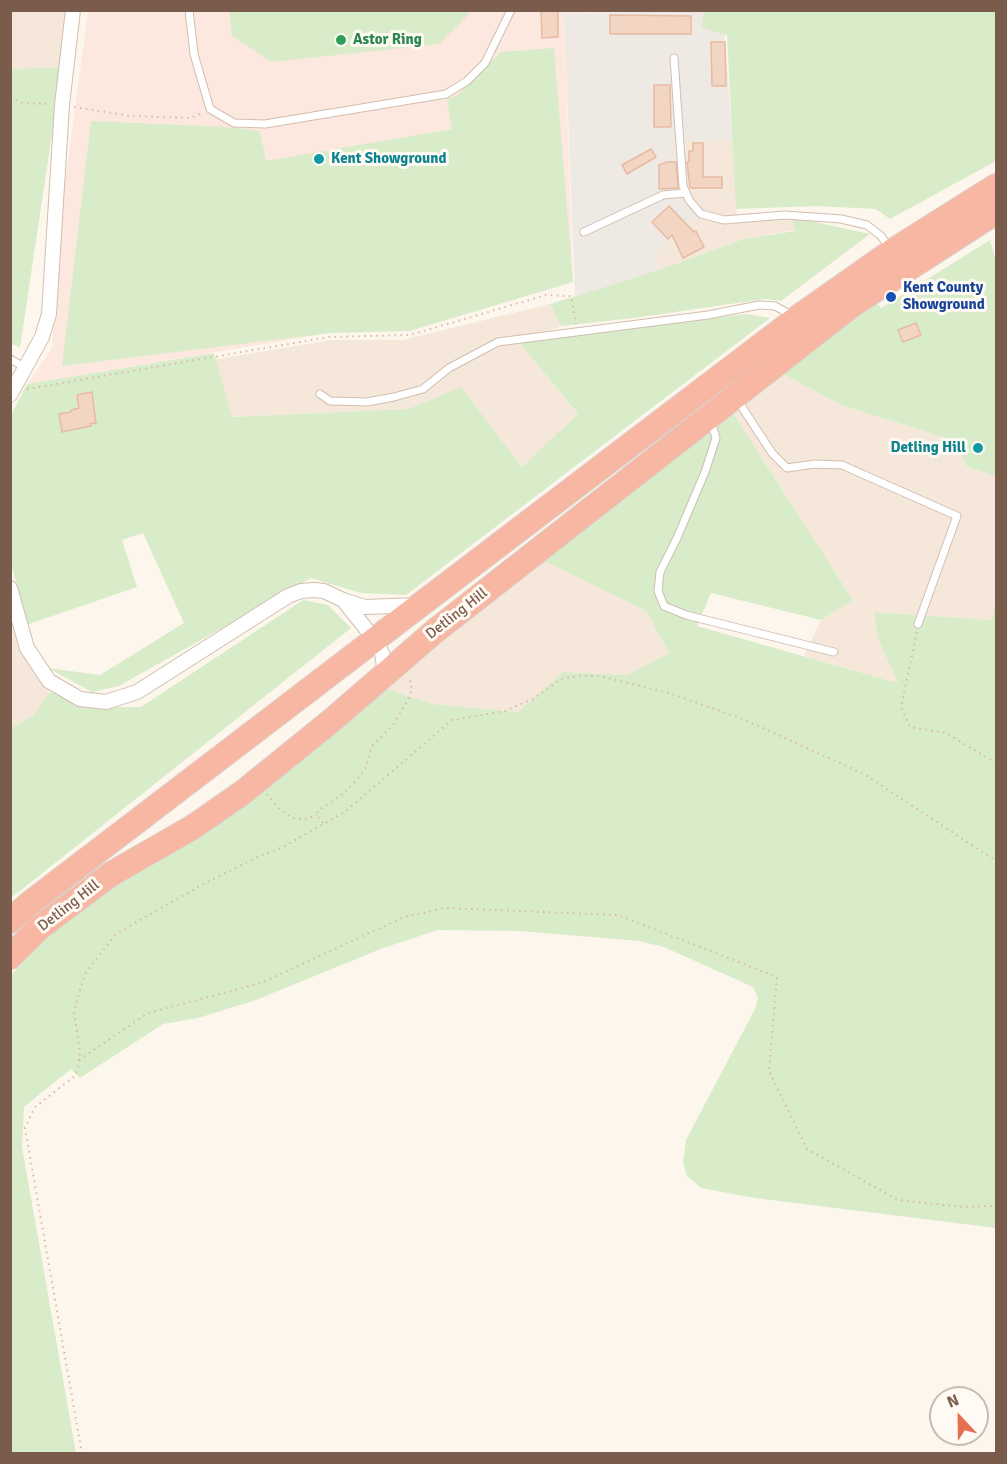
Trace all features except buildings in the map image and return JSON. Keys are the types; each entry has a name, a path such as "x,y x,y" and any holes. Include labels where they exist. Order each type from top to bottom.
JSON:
{"highway":[{"path":"898,261 996,186"},
{"path":"898,261 996,212"},
{"name":"Detling Hill","path":"10,957 39,928 111,874 194,827 257,781 381,652 420,605 797,318 898,261"},
{"name":"Detling Hill","path":"10,921 30,903 381,652 435,631 852,305 898,261"}],"street":[{"path":"12,393 42,337 49,314 62,105 73,10"},
{"path":"10,588 27,648 49,681 80,699 106,702 137,692 288,596 301,591 324,591 365,607 420,605"},
{"path":"343,600 381,652"},
{"path":"381,652 386,607"}],"lane":[{"path":"189,10 194,54 210,109 234,123 265,124 446,94 466,81 485,63 511,10"},
{"path":"674,58 683,186 688,200 701,214 724,220 785,215 841,219 867,225 881,236 898,261"},
{"path":"584,232 663,195 686,193"},
{"path":"320,394 330,401 366,402 394,397 423,388 449,368 498,342 708,315 759,305 775,306 797,318"},
{"path":"10,359 26,368"},
{"path":"735,396 772,453 787,468 815,464 842,465 957,516 918,624"},
{"path":"710,416 716,438 714,446 696,494 660,572 658,591 664,606 686,615 834,652"}],"path":[{"path":"10,98 23,103 62,105 99,113 191,118 210,109"},
{"path":"12,393 329,337 410,335 546,295 571,296 577,331"},
{"path":"918,624 901,707 910,727 946,733 996,763"},
{"path":"257,781 278,808 292,818 303,819 317,814 344,793 365,769 372,746 393,724 410,697 412,683 381,652"},
{"path":"82,1454 25,1128 35,1107 75,1076 79,1060 74,1011 81,986 86,972 116,934 198,887 255,858 283,847 354,805 452,720 505,711 533,699 561,679 578,676 599,676 666,692 743,719 864,774 996,861"},
{"path":"317,814 324,824"},
{"path":"79,1060 148,1013 261,982 404,917 445,908 618,915 777,977 769,1071 807,1149 898,1200 964,1207 996,1206"}],"shaded area":[{"path":"10,11 68,11 62,67 11,69"},
{"name":"Kent Showground","path":"88,11 674,11 564,13 573,282 394,322 27,384 52,348 58,237"},
{"path":"704,11 701,27 724,33 733,140 685,141 688,187 696,216 656,253 660,270 575,296 564,13"},
{"path":"733,140 737,220 792,217 795,230 743,239 660,270 655,253 696,216 688,187 685,141"},
{"path":"550,304 561,326 520,342 578,415 522,467 461,387 408,409 209,418 206,361 331,340 403,340"},
{"path":"783,374 841,405 956,441 967,467 996,476 996,599 992,620 874,612 878,639 898,683 804,656 821,620 853,600 731,410"},
{"path":"542,560 646,611 669,653 627,675 563,672 518,712 433,704 380,687"},
{"path":"10,613 47,685 45,688 50,692 33,716 11,728"}],"green space":[{"name":"Astor Ring","path":"229,10 472,11 439,44 272,62 232,36"},
{"path":"704,10 996,11 996,161 890,219 876,209 817,206 736,209 727,35 701,27"},
{"name":"Kent Showground","path":"554,48 573,282 410,331 331,333 62,366 91,121 225,127 260,131 266,161 452,129 447,99 458,95 501,52"},
{"path":"62,67 20,347 10,344 10,69"},
{"path":"792,217 870,234 781,301 765,299 561,326 550,304 659,270 743,239 795,231"},
{"path":"990,240 996,261 996,476 967,467 956,441 841,405 783,374 875,301 881,308","holes":["916,323 921,335 903,342 899,330"]},
{"path":"746,314 770,318 406,595 361,593 311,578 119,686 92,692 48,668 100,675 184,623 143,533 122,540 137,587 26,625 11,562 10,417 27,384 214,353 232,417 408,409 461,387 522,467 578,414 519,342","holes":["92,392 95,406 87,407 94,412 96,423 90,424 90,427 62,431 71,410 75,409 80,412 77,395"]},
{"path":"731,410 853,600 821,620 711,593 697,626 898,683 878,639 874,612 992,620 996,599 996,1228 755,1198 701,1188 687,1176 683,1163 686,1140 755,1009 758,998 753,987 664,947 639,941 519,931 438,930 383,948 256,1000 198,1018 163,1024 80,1078 71,1069 24,1107 22,1147 76,1453 11,1453 10,976 46,939 119,877 380,687 433,704 518,712 563,672 627,675 669,653 646,611 542,560"},
{"path":"303,600 328,605 351,628 11,898 11,728 33,716 50,692 90,707 141,707"}],"place":[{"name":"Astor Ring","path":"341,40"},
{"name":"Kent Showground","path":"319,159"},
{"name":"Kent County Showground","path":"891,297"},
{"name":"Detling Hill","path":"978,448"}]}
